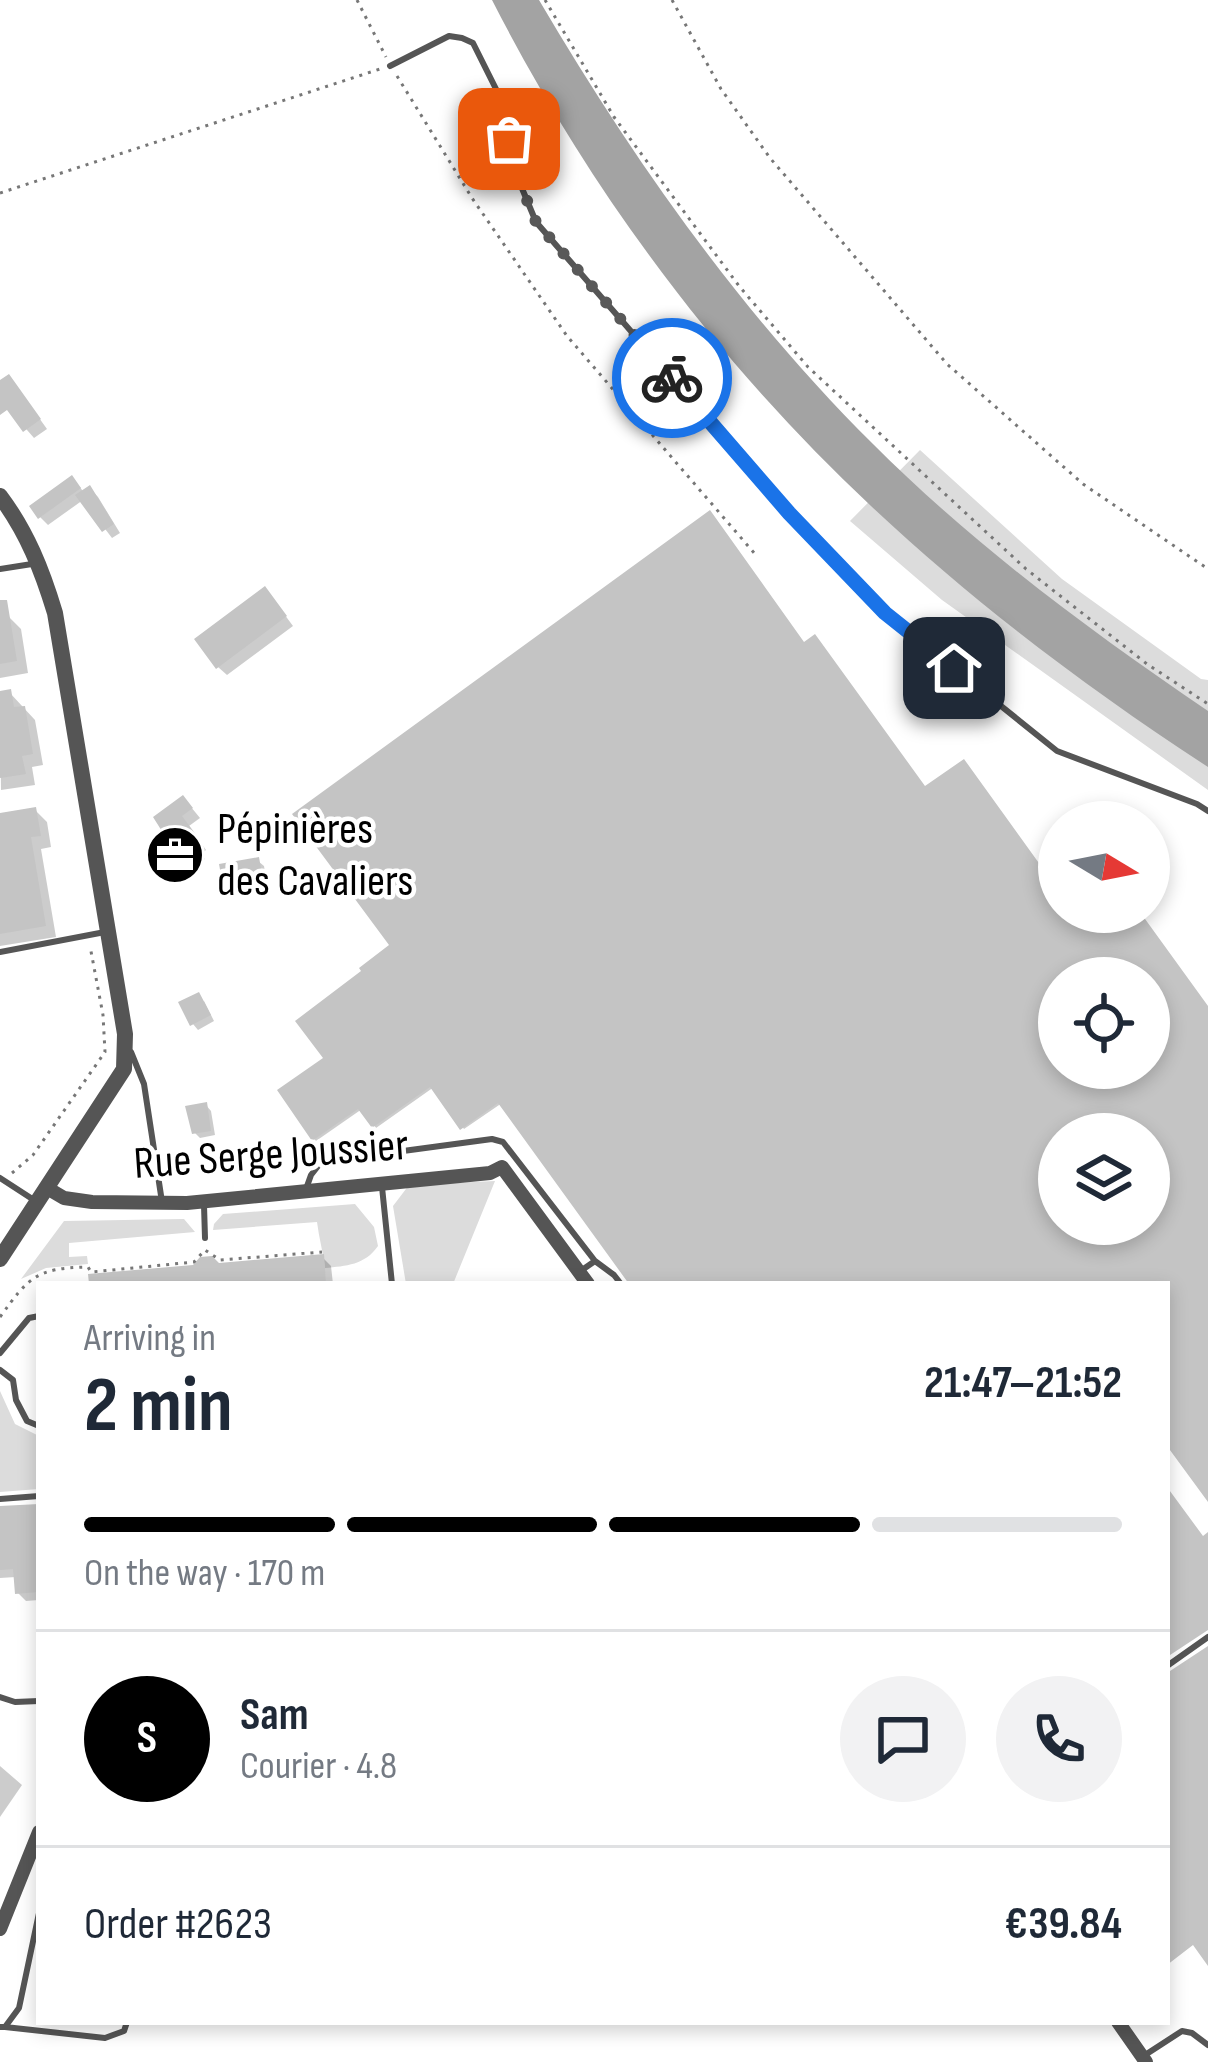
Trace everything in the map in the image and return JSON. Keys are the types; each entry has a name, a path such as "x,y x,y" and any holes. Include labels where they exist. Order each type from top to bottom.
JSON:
{"street":[{"path":"0,496 38,563 55,613 125,1044 124,1070 0,1259"},
{"name":"Rue Serge Joussier","path":"42,1195 92,1202 204,1202 490,1173 502,1167 584,1278"},
{"path":"0,1929 36,1839"},
{"path":"1120,2025 1144,2059"}],"lane":[{"path":"390,66 449,36 473,44 503,104 516,174 536,222 789,513 869,597 1058,751 1208,811"},
{"path":"0,569 38,563"},
{"path":"0,952 109,932"},
{"path":"125,1044 144,1084 162,1203"},
{"path":"305,1191 322,1161 342,1152 366,1156 493,1139 503,1142 595,1261 619,1281"},
{"path":"3,1179 42,1195"},
{"path":"382,1184 392,1281"},
{"path":"204,1202 205,1238"},
{"path":"584,1278 595,1261"},
{"path":"0,1353 29,1318 36,1317"},
{"path":"0,1370 13,1380 16,1400 27,1421 36,1425"},
{"path":"0,1499 36,1496"},
{"path":"1170,1664 1208,1637"},
{"path":"0,1697 36,1701"},
{"path":"2,2027 19,2008 36,1927"},
{"path":"2,2027 105,2038 124,2031 126,2025"},
{"path":"1144,2059 1181,2031 1208,2045"}],"path":[{"path":"358,0 390,66 472,199 567,335 755,554"},
{"path":"545,0 614,117 739,286 808,367 1026,569 1147,664 1208,704"},
{"path":"672,0 721,88 770,158 947,364 1083,484 1208,569"},
{"path":"0,193 390,66"},
{"path":"3,1179 33,1155 105,1052 88,936"},
{"path":"0,1318 26,1281 47,1271 88,1267 91,1272 194,1262 205,1250 220,1259 322,1252"}],"shaded area":[{"path":"492,0 539,0 612,118 692,233 778,342 873,444 1034,585 1208,711 1208,767 992,611 814,451 660,270 570,138"},
{"path":"920,450 1062,579 1208,680 1208,790 942,600 850,521"},
{"path":"495,1181 454,1281 406,1281 393,1206 409,1185"},
{"path":"355,1204 374,1227 378,1246 348,1265 325,1268 317,1222 213,1230 223,1214"},
{"path":"184,1219 195,1232 69,1243 69,1257 87,1256 88,1264 46,1268 21,1279 64,1221"},
{"path":"0,1391 15,1424 36,1434 36,1489 0,1492"}],"building":[{"path":"9,374 41,419 23,432 7,410 0,415 0,380"},
{"path":"72,475 81,488 38,519 29,506"},
{"path":"90,485 114,524 102,532 75,495"},
{"path":"710,510 804,642 815,634 925,786 964,759 1038,862 1038,933 1155,933 1208,1006 1208,1502 1170,1450 1170,1281 627,1281 498,1103 460,1130 430,1087 372,1128 358,1109 312,1141 277,1090 323,1058 295,1021 389,945 292,814"},
{"path":"265,586 287,616 216,669 194,639"},
{"path":"0,600 7,600 17,661 0,664"},
{"path":"11,689 14,707 25,706 33,754 22,756 26,774 0,778 0,691"},
{"path":"183,795 193,808 182,816 200,840 195,844 199,849 178,864 153,817"},
{"path":"36,807 41,836 31,837 46,926 0,934 0,813"},
{"path":"259,857 262,874 222,881 219,864"},
{"path":"199,992 211,1015 190,1026 178,1002"},
{"path":"207,1102 211,1131 192,1134 185,1106"},
{"path":"324,1254 326,1281 89,1281 88,1274 193,1265 200,1257 212,1256 219,1263"},
{"path":"1170,1491 1203,1536 1208,1532 1208,1630 1170,1655"},
{"path":"36,1504 36,1592 15,1594 13,1569 0,1570 0,1506"},
{"path":"1208,1646 1208,1966 1193,1945 1170,1963 1170,1671"}],"way so far":[{"path":"509,139 516,174 536,222 672,378"}],"place":[{"name":"Pépinières des Cavaliers","path":"175,855"}],"route":[{"path":"672,378 789,513 885,613 954,668"}]}
